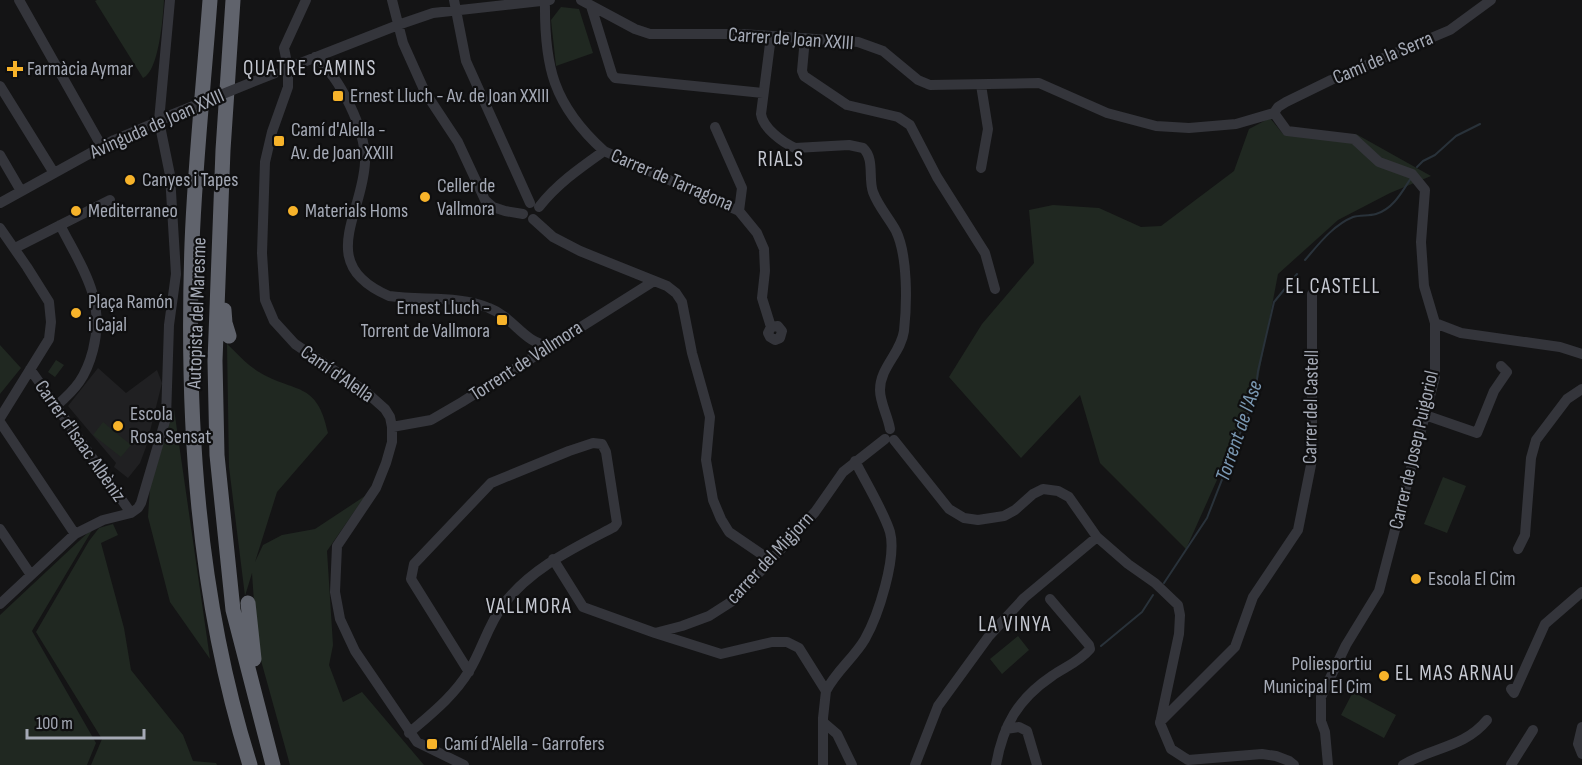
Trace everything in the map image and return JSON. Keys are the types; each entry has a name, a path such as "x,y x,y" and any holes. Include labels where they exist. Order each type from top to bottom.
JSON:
{"highway":[{"name":"Autopista del Maresme","path":"210,0 192,244 192,394 195,460 212,613 237,723 250,765"},
{"name":"Autopista del Maresme","path":"233,0 215,361 217,455 233,610 273,765"},
{"path":"224,150 225,323 229,336"},
{"path":"248,603 251,644 273,765"}],"street":[{"path":"20,0 102,147"},
{"path":"0,604 75,534 103,520 131,513 141,502 166,418 169,325 176,274 170,175 159,121 170,0"},
{"name":"Camí d'Alella","path":"306,0 284,48 288,68 288,87 272,132 265,162 262,253 265,300 274,321 295,344 366,392 385,409 392,427"},
{"path":"392,0 403,43 425,92 458,142 484,200 493,207 528,216 553,237 580,251 674,290 682,302 692,353 710,417 707,469 710,490 724,526 735,538 770,560"},
{"path":"545,0 548,59 559,91 575,122 604,151"},
{"path":"534,205 466,61 454,5 550,0"},
{"name":"Carrer de Joan XXIII","path":"581,0 593,3 634,29 650,34 771,36 858,42 872,46 892,58 918,80 930,85 1039,83 1107,113 1156,126 1189,128 1236,124 1274,113"},
{"name":"Camí de la Serra","path":"1274,113 1286,102 1331,80 1450,30 1491,0"},
{"path":"593,3 615,78 764,93"},
{"name":"Avinguda de Joan XXIII","path":"0,203 102,147 171,115 315,57 454,5"},
{"path":"771,36 761,114 763,120 774,133 797,149 849,145 863,148 869,156 871,186 874,195 897,234 904,276 905,314 902,342 884,371 880,387 890,436 949,509 964,518 978,520 1004,516 1043,489 1050,489 1069,497 1097,537 1178,604 1179,634 1160,723 1171,749 1188,760 1262,754 1276,756 1294,765"},
{"path":"805,38 802,71 804,76 848,105 898,117 910,125 937,177 985,253 995,289"},
{"path":"315,57 332,74 353,113 364,145 363,176 348,232 347,246 351,262 360,277 378,291 389,296 464,301 491,308 517,326 528,339 550,346"},
{"path":"981,85 988,129 981,168"},
{"path":"0,86 54,172"},
{"name":"Carrer de Josep Puigoriol","path":"1274,113 1287,131 1354,139 1379,162 1412,174 1425,190 1421,242 1424,286 1435,323 1435,377 1379,591 1346,645 1321,697 1321,721 1325,732 1328,765"},
{"name":"Carrer de Tarragona","path":"528,216 524,206 534,205 571,174 604,151 739,211 742,188 715,127"},
{"path":"0,155 21,191"},
{"path":"15,248 110,200"},
{"path":"739,211 757,233 764,249 765,271 762,298 771,327"},
{"path":"56,406 74,391 86,371 97,334 98,322 95,298 90,284 60,225"},
{"path":"0,228 49,302 51,322 49,339 0,420 75,534"},
{"name":"Torrent de Vallmora","path":"392,427 431,420 654,281"},
{"name":"Carrer del Castell","path":"1160,723 1235,647 1253,597 1298,530 1312,460 1312,294"},
{"path":"1435,323 1461,333 1560,346 1582,354"},
{"path":"528,339 529,359"},
{"path":"1425,415 1477,433 1494,391 1507,372 1501,366"},
{"name":"Carrer d'Isaac Albèniz","path":"30,369 131,513"},
{"path":"1518,549 1526,535 1532,458 1536,440 1568,399 1582,389"},
{"path":"392,427 392,442 387,463 376,488 337,546 335,592 340,619 350,643 417,742 464,765"},
{"name":"carrer del Migjorn","path":"655,633 682,626 721,610 734,600 815,512 843,472 890,436"},
{"path":"410,733 449,699 468,672 481,650 503,604 553,559 614,527 617,523 606,452 602,444 593,443 491,483 414,564 411,579 468,672"},
{"path":"823,765 826,691 832,679 852,657 868,632 884,592 892,549 890,531 855,461"},
{"path":"0,529 31,575"},
{"path":"915,765 938,706 989,636 1024,598 1097,537"},
{"path":"553,559 582,607 721,654 772,642 787,642 799,648 826,691"},
{"path":"1510,689 1514,693 1545,624 1582,592"},
{"path":"996,765 1006,729 1024,698 1051,677 1083,658 1090,649 1050,599"},
{"path":"1403,765 1415,757 1454,745 1477,732 1487,720"},
{"path":"823,722 837,734 852,765"},
{"path":"1006,729 1018,727 1027,731 1037,765"},
{"path":"1582,727 1578,744 1582,754"},
{"path":"1511,765 1533,730"}],"shaded area":[{"path":"164,0 156,55 153,65 143,78 95,1"},
{"path":"561,7 579,9 593,53 556,66 551,20"},
{"path":"1270,118 1283,134 1356,134 1431,176 1390,193 1338,220 1278,274 1255,395 1186,549 1100,463 1080,395 1021,458 949,377 982,324 1034,263 1029,210 1053,205 1099,208 1141,227 1161,226 1234,171 1249,129"},
{"path":"227,344 259,372 311,396 318,404 328,433 277,492 255,562 263,545 282,535 315,529 365,496 327,551 333,645 329,665 343,702 362,692 424,765 290,765 257,646 252,573 245,596 229,467"},
{"path":"0,345 21,368 0,394"},
{"path":"56,360 64,365 55,377 48,372"},
{"name":"Escola Rosa Sensat","path":"98,368 126,393 157,370 162,383 146,447 140,463 128,478 114,467 116,463 68,406"},
{"path":"174,409 210,659 170,602 148,517 150,487"},
{"path":"103,422 131,445 121,457 93,435"},
{"path":"1443,477 1466,486 1447,533 1424,524"},
{"path":"113,524 118,535 101,543 124,628 131,670 183,735 193,761 216,763 217,765 91,765 102,739 36,632 89,541 99,528"},
{"path":"94,527 32,631 96,743 87,765 0,765 0,615"},
{"path":"1018,636 1029,650 1002,674 990,659"},
{"path":"1353,692 1396,715 1384,738 1341,715"}],"waterway":[{"name":"Torrent de l'Ase","path":"1417,167 1435,155 1456,136 1480,124"},
{"name":"Torrent de l'Ase","path":"1305,260 1339,225 1356,216 1382,212 1397,199 1411,178"},
{"name":"Torrent de l'Ase","path":"1164,583 1207,518 1255,395 1258,371 1274,302 1297,274"},
{"name":"Torrent de l'Ase","path":"1101,646 1142,612 1153,595"}],"place":[{"name":"Farmàcia Aymar","path":"15,69"},
{"name":"Ernest Lluch - Av. de Joan XXIII","path":"338,96"},
{"name":"Camí d'Alella - Av. de Joan XXIII","path":"279,141"},
{"name":"Canyes i Tapes","path":"130,180"},
{"name":"Celler de Vallmora","path":"425,197"},
{"name":"Mediterraneo","path":"76,211"},
{"name":"Materials Homs","path":"293,211"},
{"name":"Plaça Ramón i Cajal","path":"76,313"},
{"name":"Ernest Lluch - Torrent de Vallmora","path":"502,320"},
{"name":"Escola Rosa Sensat","path":"118,426"},
{"name":"Escola El Cim","path":"1416,579"},
{"name":"Poliesportiu Municipal El Cim","path":"1384,676"},
{"name":"Camí d'Alella - Garrofers","path":"432,744"}],"district":[{"name":"QUATRE CAMINS","path":"310,68"},
{"name":"RIALS","path":"781,159"},
{"name":"EL CASTELL","path":"1333,286"},
{"name":"VALLMORA","path":"529,606"},
{"name":"LA VINYA","path":"1015,624"},
{"name":"EL MAS ARNAU","path":"1455,673"}]}
